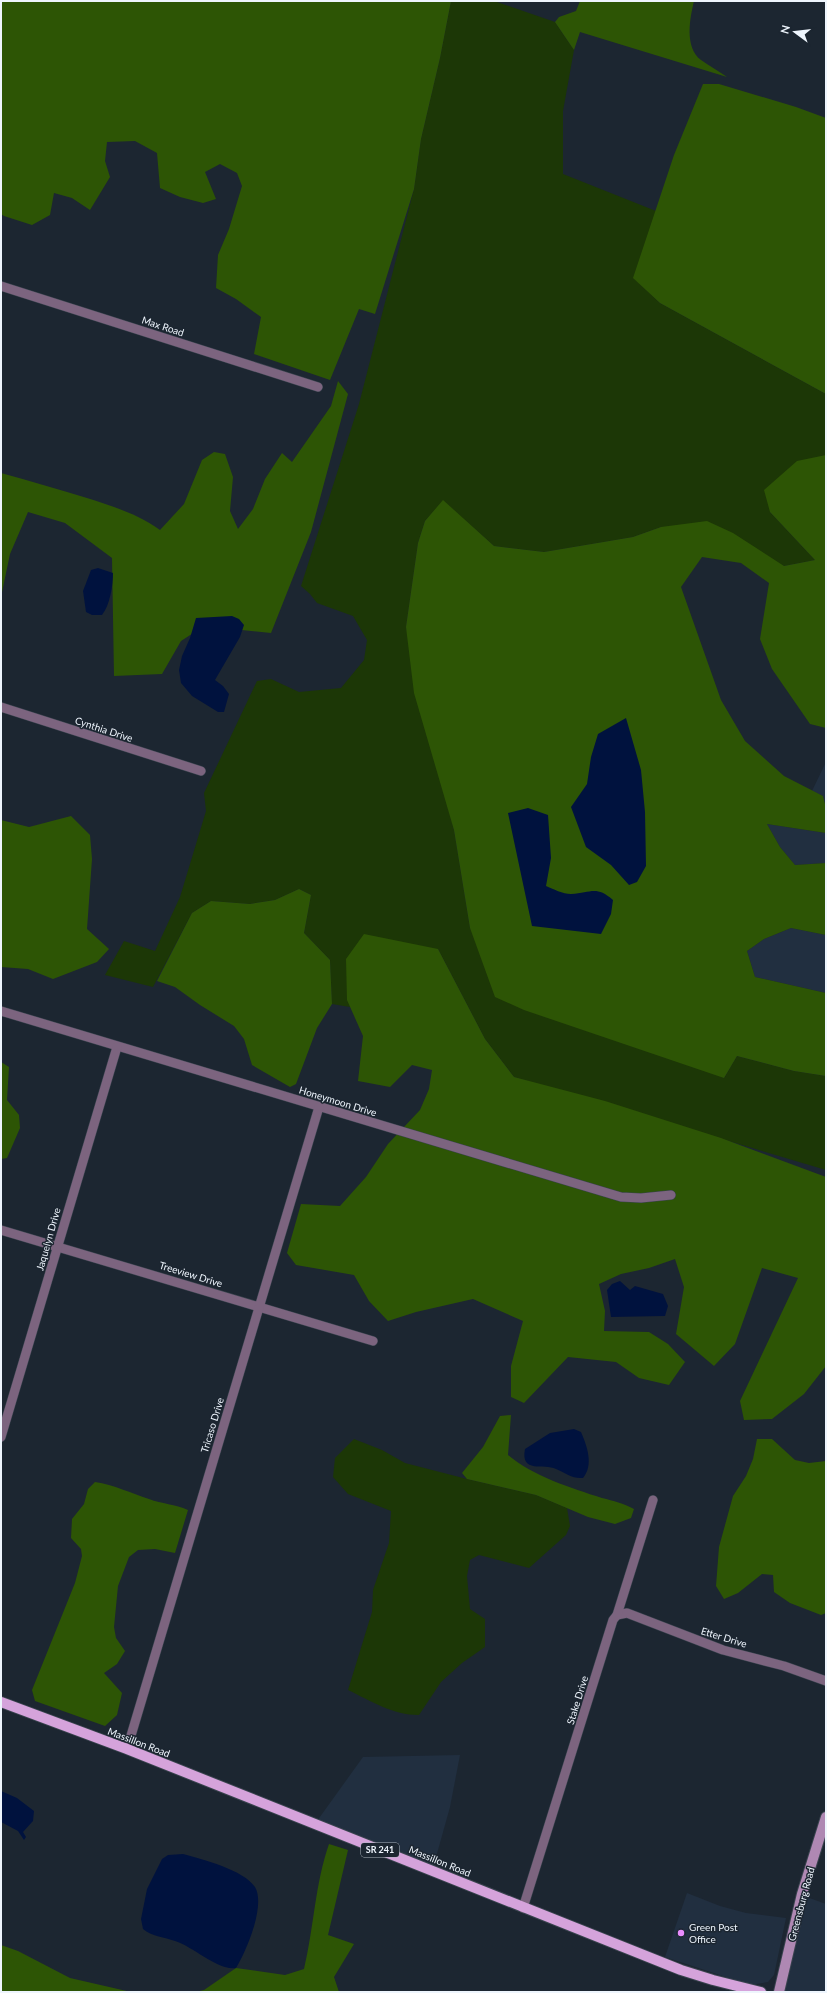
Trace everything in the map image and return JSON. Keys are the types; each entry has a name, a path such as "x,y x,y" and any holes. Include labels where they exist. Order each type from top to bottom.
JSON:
{"main road":[{"name":"Massillon Road","path":"1,1702 127,1749 681,1970 761,1992"},
{"name":"Greensburg Road","path":"780,1992 800,1900 826,1817"}],"street":[{"name":"Max Road","path":"1,286 318,387"},
{"name":"Cynthia Drive","path":"1,708 201,771"},
{"name":"Honeymoon Drive","path":"1,1011 621,1197 641,1198 671,1195"},
{"name":"Jaquelyn Drive","path":"1,1437 117,1047"},
{"name":"Tricaso Drive","path":"127,1749 319,1107"},
{"name":"Treeview Drive","path":"1,1230 374,1341"},
{"name":"Stake Drive","path":"523,1908 613,1620 617,1616 653,1500"},
{"name":"Etter Drive","path":"617,1616 627,1613 723,1650 784,1666 826,1681"}],"shaded area":[{"path":"826,762 826,808 823,796 812,791"},
{"path":"767,824 826,833 826,863 795,865 780,847"},
{"path":"791,928 826,935 826,993 755,977 747,951 764,939"},
{"path":"460,1755 450,1807 433,1868 317,1821 363,1757"},
{"path":"687,1893 720,1906 746,1913 786,1918 774,1975 768,1982 750,1985 665,1957"},
{"path":"804,1896 826,1904 826,1992 782,1992"}],"green space":[{"path":"1,1 451,1 440,58 421,139 414,189 375,314 359,309 330,380 254,354 261,317 236,299 216,288 218,255 229,229 242,186 237,173 220,164 205,172 216,199 203,203 180,197 160,188 157,153 135,141 107,142 105,161 110,177 90,210 72,198 54,193 50,215 32,225 1,214"},
{"path":"451,1 494,1 555,22 574,50 563,111 563,174 656,211 634,278 660,303 826,394 826,455 770,512 815,560 784,566 661,527 633,537 544,552 494,546 443,501 425,521 418,543 406,627 454,830 470,928 724,1078 737,1056 794,1071 826,1076 826,1170 514,1077 485,1039 438,949 347,996 350,1007 332,1004 330,960 304,933 311,895 299,889 275,900 250,904 211,901 192,913 153,987 105,975 124,941 155,951 180,897 206,811 204,793 257,681 271,679 299,692 341,688 364,660 367,640 353,616 317,603 301,586 359,404 414,189 421,139 440,58"},
{"path":"580,1 694,1 690,24 690,40 692,48 701,60 727,77 580,32 574,50 555,22 559,17 576,11"},
{"path":"703,84 719,84 796,107 826,118 826,394 660,303 633,278 674,155"},
{"path":"338,381 348,394 311,532 271,633 204,626 181,641 162,674 114,676 112,558 65,523 28,512 10,554 1,597 1,473 115,507 143,519 160,530 184,504 202,460 214,452 225,454 233,477 230,511 238,529 253,509 265,479 282,453 292,462 331,406"},
{"path":"826,455 826,728 810,724 772,669 760,639 769,583 741,563 702,557 681,587 721,700 745,741 784,776 823,796 826,808 826,833 767,824 780,847 795,865 826,863 826,935 791,928 764,939 747,951 755,977 826,993 826,1076 794,1071 737,1056 724,1078 524,1010 495,997 470,928 454,830 414,693 406,627 418,543 425,521 443,500 494,546 544,552 633,537 661,527 707,521 733,533 784,566 815,560 770,512 764,490 797,461"},
{"path":"71,816 90,835 92,859 87,929 109,949 97,962 53,979 28,969 1,967 1,820 29,827"},
{"path":"299,889 311,895 304,933 330,960 332,1004 317,1028 296,1084 290,1087 252,1065 244,1039 234,1026 200,1005 175,987 157,981 192,913 211,901 250,904 275,900"},
{"path":"364,934 438,949 485,1039 514,1077 605,1101 721,1138 826,1177 826,1366 804,1394 772,1419 744,1420 740,1401 798,1278 762,1268 735,1344 714,1366 676,1334 684,1287 675,1259 649,1268 621,1274 599,1284 605,1311 604,1331 649,1332 668,1344 685,1362 669,1385 639,1378 616,1362 568,1357 524,1403 511,1397 511,1366 523,1321 473,1299 416,1312 388,1321 369,1301 354,1275 296,1265 287,1253 301,1204 340,1206 366,1177 388,1144 420,1110 429,1089 432,1070 412,1065 390,1087 358,1081 363,1036 347,1000 346,959"},
{"path":"1,1062 9,1067 7,1100 19,1115 20,1128 7,1158 1,1159"},
{"path":"511,1415 508,1455 529,1469 553,1481 618,1502 634,1509 631,1518 615,1524 588,1517 536,1495 467,1479 462,1473 483,1447 500,1416"},
{"path":"354,1439 382,1450 405,1463 536,1495 567,1508 570,1526 566,1535 529,1568 479,1555 470,1560 467,1576 470,1609 485,1619 485,1647 462,1663 441,1682 419,1715 400,1713 391,1710 348,1690 372,1612 373,1590 389,1543 391,1511 348,1494 333,1477 335,1458"},
{"path":"757,1439 772,1439 795,1460 809,1463 826,1461 826,1613 821,1615 790,1603 774,1592 773,1575 762,1574 738,1593 724,1599 716,1586 719,1547 733,1496 746,1476 753,1459"},
{"path":"95,1482 116,1487 154,1501 178,1506 188,1510 175,1553 155,1549 138,1550 129,1557 118,1586 114,1627 116,1638 125,1651 117,1664 104,1673 122,1693 117,1715 105,1726 35,1701 32,1690 75,1583 82,1556 81,1549 71,1538 72,1519 84,1504 88,1489"},
{"path":"329,1844 348,1850 328,1935 354,1944 334,1977 339,1992 195,1992 204,1990 236,1968 285,1975 304,1969 324,1859"},
{"path":"1,1945 18,1951 70,1978 131,1992 1,1992"}],"water":[{"path":"98,568 113,573 112,583 109,600 105,611 102,615 92,615 86,612 83,591 91,570"},
{"path":"232,616 239,619 244,625 240,637 215,680 223,686 229,694 224,712 218,712 192,696 181,683 179,670 182,656 190,638 196,618"},
{"path":"626,718 641,770 645,812 646,866 637,882 629,885 611,865 586,847 571,807 587,784 591,757 598,734"},
{"path":"528,808 548,815 551,858 546,886 568,894 598,891 607,895 613,900 611,914 601,934 532,926 508,813"},
{"path":"620,1281 630,1290 635,1286 663,1294 668,1306 665,1316 611,1317 607,1290 612,1284"},
{"path":"574,1429 581,1432 588,1455 588,1467 583,1478 572,1477 551,1467 529,1465 526,1462 524,1457 525,1449 550,1433"},
{"path":"1,1791 17,1798 34,1811 33,1821 23,1832 26,1837 24,1840 18,1831 1,1822"},
{"path":"183,1854 232,1870 242,1875 255,1887 258,1895 256,1916 245,1951 236,1968 222,1966 182,1944 147,1932 143,1929 141,1919 147,1889 162,1859 168,1855"}],"place":[{"name":"Green Post Office","path":"681,1933"}]}
